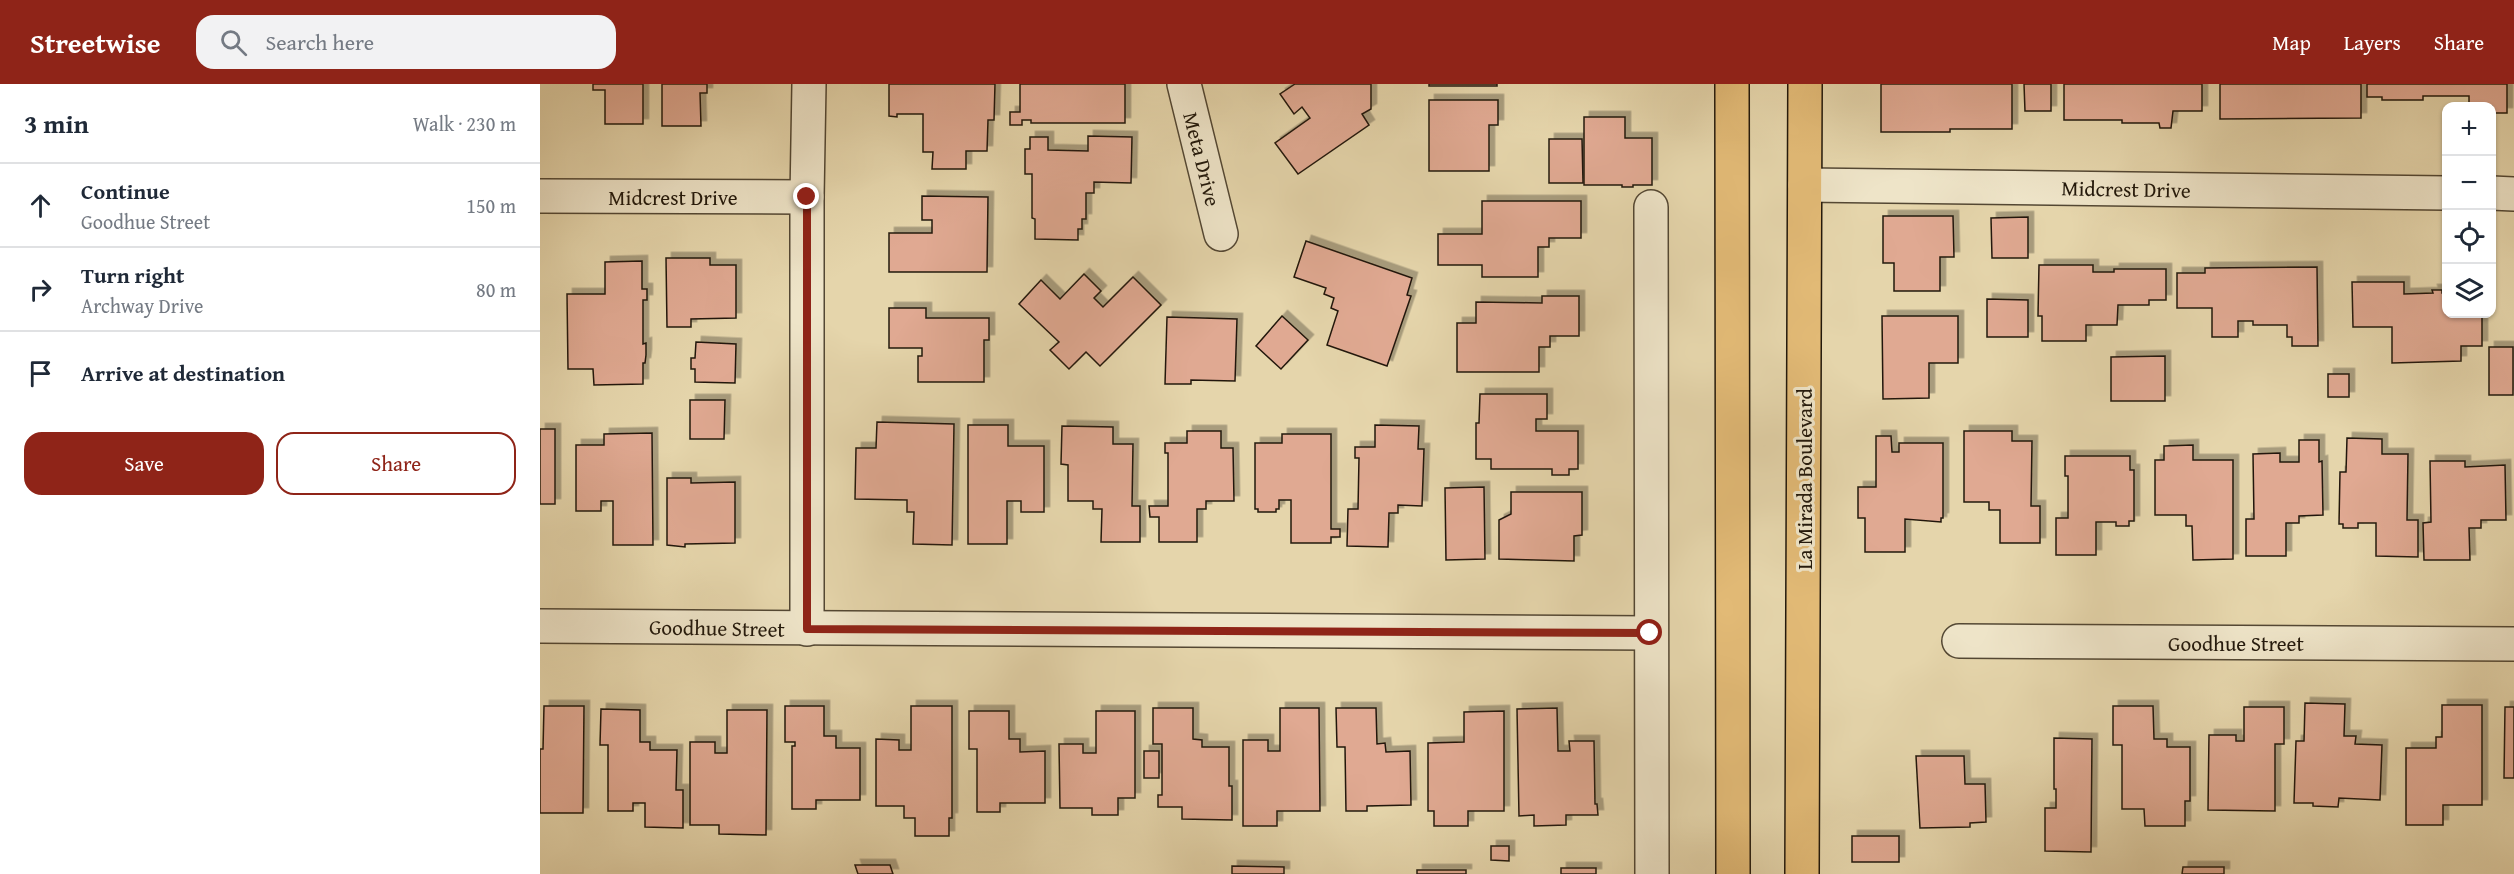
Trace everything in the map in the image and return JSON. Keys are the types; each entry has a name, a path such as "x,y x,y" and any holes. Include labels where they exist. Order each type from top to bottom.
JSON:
{"main road":[{"path":"1732,84 1733,874"},
{"name":"La Mirada Boulevard","path":"1802,874 1805,84"}],"street":[{"path":"807,629 809,84"},
{"name":"Meta Drive","path":"1184,84 1221,234"},
{"name":"Midcrest Drive","path":"1805,185 2442,193"},
{"path":"2496,193 2514,194"},
{"name":"Midcrest Drive","path":"540,196 807,197"},
{"path":"1651,207 1652,874"},
{"name":"Goodhue Street","path":"540,626 1650,633"},
{"name":"Goodhue Street","path":"1959,641 2514,644"}],"building":[{"path":"593,84 643,84 643,124 605,124 605,90 593,90"},
{"path":"662,84 707,84 707,93 700,93 701,126 662,126"},
{"path":"889,84 995,84 994,120 988,120 987,151 966,151 966,169 932,169 933,152 923,152 923,114 889,116"},
{"path":"1020,84 1125,84 1125,123 1031,123 1031,120 1022,120 1022,125 1010,125 1010,112 1020,112"},
{"path":"1295,84 1371,84 1371,109 1362,114 1369,125 1298,174 1275,143 1310,118 1302,107 1294,114 1280,94"},
{"path":"1429,84 1497,84 1497,86 1429,86"},
{"path":"1881,84 2012,84 2012,129 1881,132"},
{"path":"2024,84 2051,84 2051,111 2025,111"},
{"path":"2064,84 2202,84 2202,111 2173,111 2171,128 2160,128 2159,123 2122,123 2122,120 2064,120"},
{"path":"2220,84 2361,84 2361,118 2220,119"},
{"path":"2367,84 2507,84 2507,113 2496,113 2496,102 2469,102 2469,96 2423,96 2423,100 2382,100 2382,97 2367,97"},
{"path":"1429,100 1498,100 1498,125 1489,125 1489,171 1429,171"},
{"path":"1584,117 1625,117 1625,138 1652,138 1652,185 1622,187 1622,185 1584,185"},
{"path":"1088,136 1132,137 1131,183 1094,182 1094,193 1086,193 1086,219 1082,219 1082,229 1078,229 1078,240 1035,239 1035,219 1032,218 1032,174 1025,174 1025,149 1030,149 1030,137 1048,137 1048,150 1088,151"},
{"path":"1549,139 1582,139 1583,183 1549,183"},
{"path":"922,196 988,197 987,272 889,272 889,233 932,233 932,220 922,220"},
{"path":"1482,201 1581,201 1581,238 1549,238 1549,247 1538,247 1538,277 1482,277 1482,265 1438,265 1438,234 1482,234"},
{"path":"1883,216 1953,216 1954,257 1940,257 1940,291 1894,291 1894,263 1883,263"},
{"path":"2028,217 2028,258 1992,258 1991,218"},
{"path":"1306,241 1412,278 1407,295 1411,296 1387,366 1327,345 1338,311 1331,308 1334,298 1324,294 1326,288 1294,277"},
{"path":"666,258 710,258 710,265 736,265 736,318 691,319 691,327 667,327"},
{"path":"642,261 642,289 647,289 647,300 643,300 643,344 646,343 646,355 645,363 643,363 643,384 594,385 593,369 568,369 567,294 605,294 605,262"},
{"path":"2039,265 2093,265 2093,272 2114,272 2114,269 2166,269 2166,300 2149,300 2149,305 2118,305 2117,325 2086,325 2086,341 2042,341 2042,316 2038,316"},
{"path":"2317,267 2318,346 2292,346 2292,337 2287,337 2287,325 2253,325 2253,321 2238,321 2238,337 2212,337 2212,308 2177,308 2177,273 2205,273 2205,268"},
{"path":"1084,274 1101,291 1094,298 1103,307 1133,277 1161,305 1100,366 1086,352 1069,369 1050,350 1059,342 1019,304 1041,280 1060,299"},
{"path":"2352,282 2404,282 2404,294 2433,293 2432,290 2442,290 2442,318 2482,318 2482,346 2461,346 2461,361 2392,363 2392,327 2353,327"},
{"path":"1542,296 1579,296 1579,336 1550,336 1550,347 1539,347 1539,372 1457,372 1457,323 1476,323 1476,302 1542,303"},
{"path":"1987,299 2028,300 2028,337 1987,337"},
{"path":"889,308 926,308 926,318 989,318 989,340 984,340 984,382 918,382 918,356 922,356 922,348 889,348"},
{"path":"1282,316 1308,340 1281,369 1256,346"},
{"path":"1882,316 1958,316 1958,363 1929,363 1929,398 1883,399"},
{"path":"1167,317 1237,319 1235,381 1191,380 1191,384 1165,384"},
{"path":"696,342 736,344 735,383 695,382 695,369 691,369 691,358 695,358"},
{"path":"2489,347 2513,347 2513,395 2489,395"},
{"path":"2165,356 2165,401 2111,401 2111,357"},
{"path":"2328,374 2349,374 2349,397 2328,397"},
{"path":"1480,394 1547,394 1547,419 1536,419 1536,431 1578,431 1578,469 1569,469 1569,475 1552,475 1552,469 1491,469 1491,459 1476,459 1476,423 1479,423"},
{"path":"690,400 725,400 724,439 690,439"},
{"path":"877,422 954,424 952,545 913,544 914,512 907,512 907,500 855,499 856,448 876,448"},
{"path":"968,425 1008,425 1008,446 1044,446 1044,512 1021,512 1021,501 1007,501 1007,544 968,544"},
{"path":"1375,425 1419,426 1418,449 1424,449 1422,506 1398,505 1398,513 1389,513 1388,547 1347,546 1348,509 1358,509 1359,458 1355,458 1355,447 1375,447"},
{"path":"1062,426 1113,427 1113,444 1133,444 1132,506 1140,506 1140,542 1101,542 1102,509 1093,509 1093,501 1068,501 1068,465 1061,464"},
{"path":"540,429 555,429 555,504 540,504"},
{"path":"1187,431 1221,431 1221,448 1233,448 1234,501 1206,501 1206,509 1197,509 1197,542 1159,542 1159,517 1150,517 1149,506 1168,506 1168,453 1165,453 1165,443 1187,443"},
{"path":"1964,431 2012,431 2012,441 2032,441 2031,506 2040,506 2040,543 2000,543 2000,510 1989,510 1989,502 1964,502"},
{"path":"652,433 653,545 613,545 613,501 601,501 601,511 576,511 576,445 604,445 604,434"},
{"path":"1282,434 1331,434 1331,529 1340,529 1340,537 1331,537 1331,543 1291,543 1291,500 1279,500 1279,509 1276,509 1276,512 1258,512 1258,509 1255,509 1255,443 1282,443"},
{"path":"1876,436 1891,436 1892,452 1899,452 1899,443 1943,443 1943,518 1941,522 1905,519 1905,552 1865,552 1865,518 1858,518 1858,487 1876,487"},
{"path":"2347,438 2382,439 2382,454 2408,454 2407,520 2418,520 2418,557 2376,556 2376,523 2358,523 2358,528 2343,528 2343,524 2339,524 2340,472 2346,472"},
{"path":"2299,440 2319,440 2319,462 2322,461 2323,515 2299,516 2299,523 2286,523 2286,556 2246,556 2246,519 2254,519 2253,454 2280,453 2280,462 2299,462"},
{"path":"2193,445 2193,460 2233,460 2233,559 2193,560 2192,526 2186,526 2186,515 2155,515 2155,460 2164,460 2164,446"},
{"path":"2065,456 2130,456 2130,470 2134,470 2134,521 2129,521 2129,526 2116,526 2116,522 2096,522 2096,555 2056,555 2056,518 2068,518 2068,476 2065,476"},
{"path":"2430,461 2465,461 2465,467 2505,465 2506,520 2481,520 2481,528 2469,528 2470,560 2424,560 2423,523 2431,522"},
{"path":"667,478 691,478 691,483 735,482 735,543 685,544 685,547 667,545"},
{"path":"1484,487 1485,559 1446,560 1445,488"},
{"path":"1511,492 1582,492 1582,535 1574,536 1574,561 1499,559 1499,520 1511,514"},
{"path":"2305,703 2345,704 2344,736 2356,736 2355,744 2382,745 2380,800 2339,798 2338,807 2294,803 2296,741 2304,741"},
{"path":"2442,705 2482,705 2482,805 2443,805 2443,825 2406,825 2406,748 2436,748 2436,737 2442,737"},
{"path":"544,706 584,706 583,813 540,813 540,749 543,749"},
{"path":"785,706 824,706 824,736 836,736 836,748 860,748 860,800 816,800 816,809 792,809 792,746 795,746 795,742 785,742"},
{"path":"911,706 952,706 952,818 949,818 949,836 915,836 915,818 904,818 904,806 876,806 876,739 899,740 899,750 911,750"},
{"path":"2113,706 2153,706 2154,739 2167,739 2167,747 2190,747 2190,801 2185,801 2185,826 2145,826 2144,809 2122,809 2122,745 2113,745"},
{"path":"2244,707 2284,707 2284,744 2275,744 2275,811 2208,810 2209,735 2236,735 2236,741 2244,741"},
{"path":"2505,707 2514,707 2514,778 2504,778"},
{"path":"1153,708 1193,708 1193,739 1202,740 1202,747 1229,747 1232,820 1182,819 1182,807 1158,807 1158,795 1162,795 1162,744 1153,744"},
{"path":"1280,708 1319,708 1320,811 1277,811 1277,826 1243,826 1243,740 1268,740 1268,751 1280,751"},
{"path":"1336,708 1376,708 1377,744 1385,743 1386,752 1410,751 1411,805 1367,806 1367,811 1346,811 1345,747 1337,747"},
{"path":"1557,708 1558,751 1570,751 1569,741 1594,741 1595,804 1597,804 1598,815 1566,815 1566,825 1534,826 1534,815 1519,816 1517,709"},
{"path":"601,709 640,710 640,742 650,742 650,750 677,750 676,790 683,790 683,828 645,827 645,803 633,803 633,811 608,811 608,745 600,745"},
{"path":"727,710 767,710 766,835 719,834 719,825 690,825 690,742 715,742 715,753 727,753"},
{"path":"969,711 1009,711 1009,739 1020,739 1020,752 1045,751 1045,803 1000,803 1000,812 977,812 977,749 969,749"},
{"path":"1096,711 1135,711 1135,798 1118,798 1118,815 1092,815 1092,808 1060,808 1059,744 1083,744 1083,753 1096,753"},
{"path":"1504,711 1504,811 1468,811 1468,826 1434,826 1434,811 1428,811 1428,743 1464,742 1464,712"},
{"path":"2054,738 2092,739 2091,852 2045,851 2045,808 2056,808"},
{"path":"1144,751 1159,751 1159,778 1144,778"},
{"path":"1916,756 1964,756 1965,784 1985,784 1986,822 1970,823 1970,827 1920,828"},
{"path":"1852,836 1899,836 1899,862 1852,862"},
{"path":"1491,846 1509,846 1509,861 1491,860"},
{"path":"855,865 890,865 893,874 858,874"},
{"path":"1232,866 1284,867 1284,874 1232,874"},
{"path":"2183,867 2224,867 2224,874 2182,874"},
{"path":"1561,868 1596,868 1596,874 1561,874"},
{"path":"1417,870 1466,870 1466,874 1417,874"}],"route":[{"path":"807,197 807,629 1650,633"}]}
